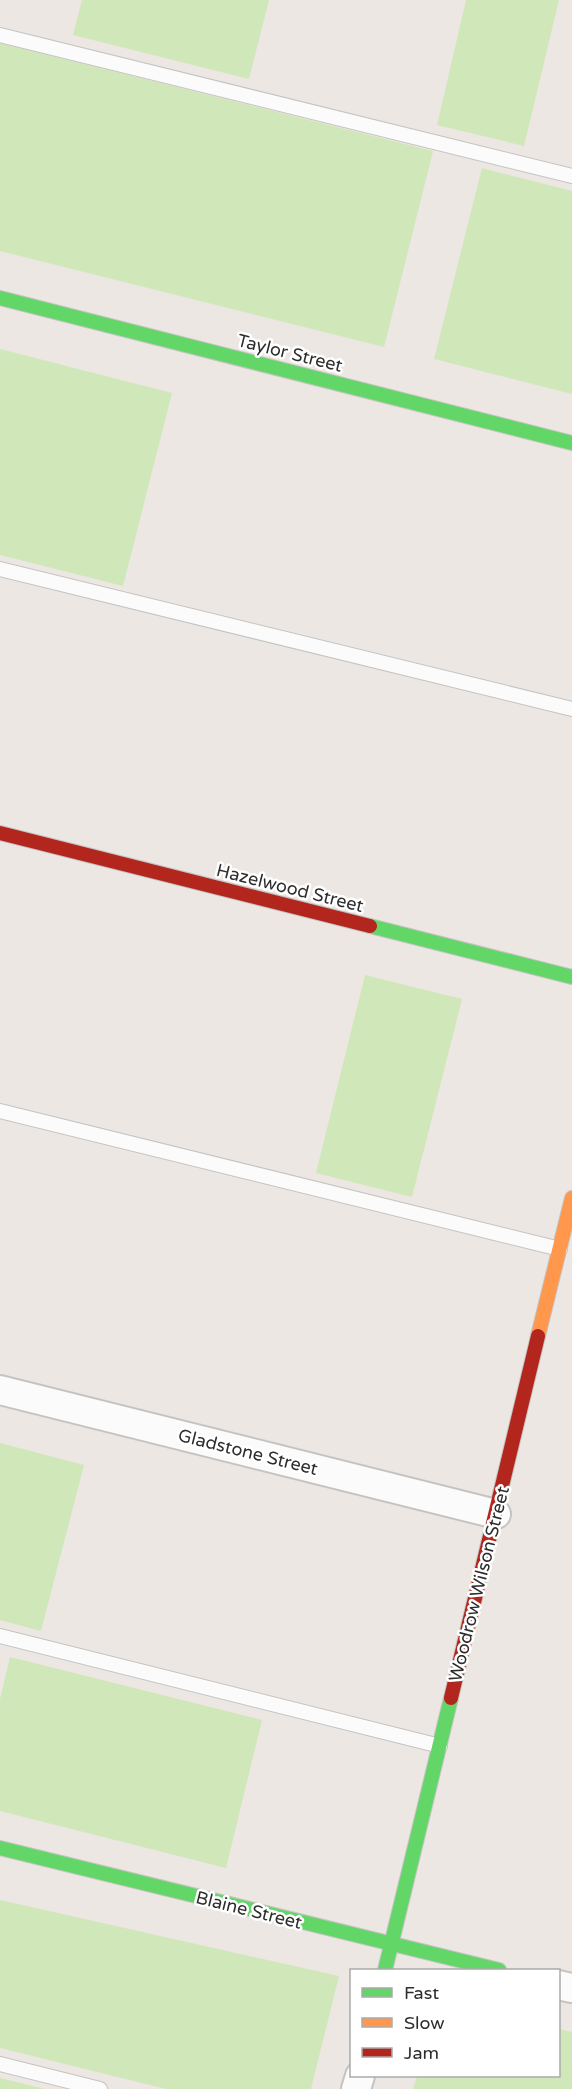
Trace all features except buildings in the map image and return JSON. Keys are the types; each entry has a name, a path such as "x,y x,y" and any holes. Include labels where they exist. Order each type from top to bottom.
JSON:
{"street":[{"name":"Taylor Street","path":"0,298 572,442"},
{"name":"Hazelwood Street","path":"0,833 572,977"},
{"name":"Woodrow Wilson Street","path":"385,1969 572,1198"},
{"name":"Gladstone Street","path":"0,1390 496,1515"},
{"name":"Blaine Street","path":"0,1848 491,1969"}],"lane":[{"path":"0,35 572,176"},
{"path":"0,569 572,710"},
{"path":"0,1111 560,1248"},
{"path":"0,1636 440,1746"},
{"path":"0,2064 100,2089"}],"green space":[{"path":"82,0 269,0 249,79 73,35"},
{"path":"466,0 559,0 524,146 437,125"},
{"path":"0,43 433,151 384,347 0,251"},
{"path":"482,168 572,191 572,394 434,359"},
{"path":"0,349 172,393 123,586 0,555"},
{"path":"365,975 462,999 412,1197 316,1173"},
{"path":"0,1443 84,1465 41,1631 0,1620"},
{"path":"10,1657 262,1720 226,1868 0,1811 0,1699"},
{"path":"0,1900 339,1976 311,2089 166,2089 0,2048"},
{"path":"560,2029 572,2032 572,2089 413,2089 417,2077 560,2077"},
{"path":"0,2078 45,2089 0,2089"}],"traffic: fast":[{"path":"0,298 572,443"},
{"path":"370,926 572,977"},
{"path":"385,1969 451,1698"},
{"path":"0,1848 495,1969"}],"traffic: slow":[{"path":"538,1336 572,1198"}],"traffic: jam":[{"path":"0,833 370,926"},
{"path":"451,1698 538,1336"}]}
